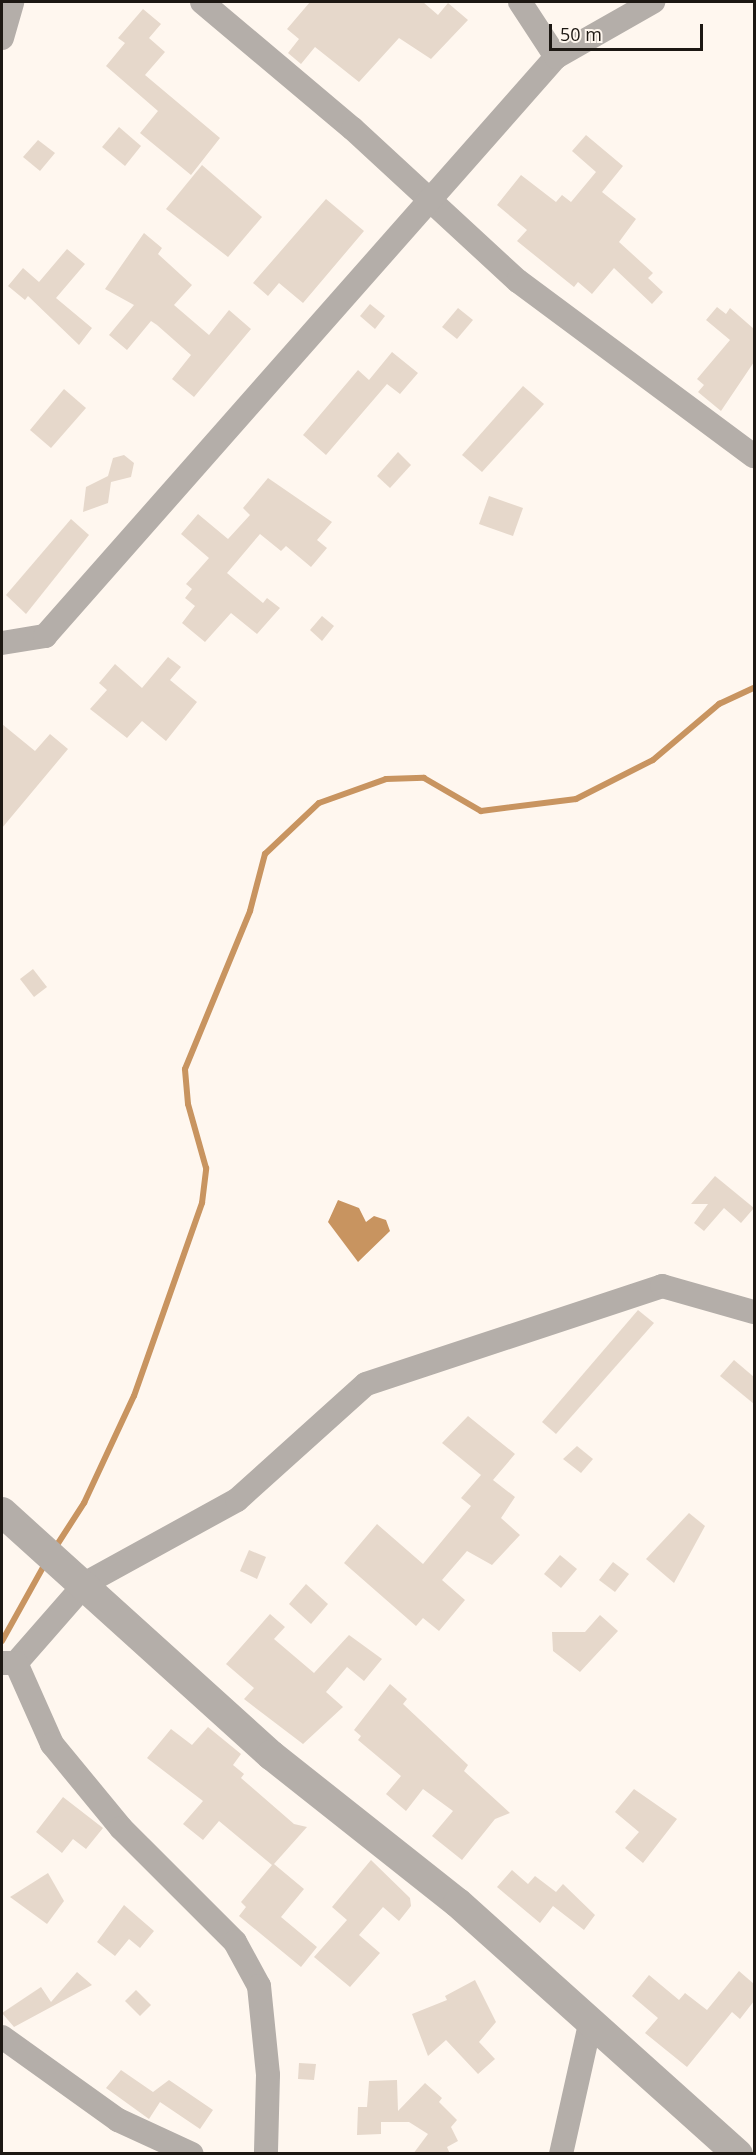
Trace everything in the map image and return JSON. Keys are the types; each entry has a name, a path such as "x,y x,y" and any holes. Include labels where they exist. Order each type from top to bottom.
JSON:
{"street":[{"path":"2,38 12,2"},
{"path":"202,2 430,199 518,281 754,456"},
{"path":"520,2 556,57"},
{"path":"2,643 45,636 556,57 653,2"},
{"path":"266,2154 268,2075 259,1986 235,1942 121,1828 52,1743 9,1663 86,1583 237,1500 366,1384 662,1286 754,1312"},
{"path":"2,1512 86,1583 271,1755 458,1902 590,2024 738,2154"},
{"path":"561,2154 590,2024"},
{"path":"2,2037 118,2120 192,2154"}],"shaded area":[{"path":"338,1200 359,1208 366,1222 374,1216 386,1220 390,1231 358,1262 328,1222"}],"building":[{"path":"310,2 423,2 438,15 448,3 468,20 431,59 399,38 359,82 315,47 301,64 288,53 299,39 287,29"},
{"path":"143,9 161,24 149,38 165,52 145,75 220,138 191,175 140,133 158,111 106,66 125,43 118,38"},
{"path":"119,127 141,146 125,166 102,147"},
{"path":"586,135 623,166 602,192 636,219 619,242 653,273 648,278 663,292 652,304 614,268 592,294 578,282 574,287 517,241 527,230 497,205 521,175 556,202 562,195 571,202 596,172 572,151"},
{"path":"38,140 55,153 40,171 23,157"},
{"path":"202,165 262,217 228,257 166,209"},
{"path":"326,199 364,231 303,303 279,283 268,296 253,283"},
{"path":"144,233 162,248 158,254 192,285 174,305 209,335 229,310 251,329 194,397 172,379 191,355 157,325 151,321 127,350 109,335 134,305 105,289"},
{"path":"67,249 85,264 56,298 92,328 79,345 28,296 25,300 8,286 23,268 39,282"},
{"path":"370,304 385,316 375,329 360,316"},
{"path":"717,307 726,314 730,308 754,329 754,362 721,411 698,392 704,385 697,379 730,340 706,320"},
{"path":"458,308 473,320 457,339 442,327"},
{"path":"392,352 418,373 400,394 387,384 326,455 303,435 358,370 369,380"},
{"path":"523,386 544,404 482,472 462,455"},
{"path":"64,389 86,408 51,448 30,430"},
{"path":"398,452 411,465 390,488 377,476"},
{"path":"124,455 134,463 131,477 111,482 108,503 83,512 86,487 108,476 113,458"},
{"path":"268,478 332,522 317,540 327,548 311,567 286,546 281,551 260,534 227,573 263,603 267,598 280,608 257,634 231,613 205,642 182,623 195,606 185,598 192,589 186,584 209,558 181,534 198,514 228,539 250,515 243,508"},
{"path":"489,496 523,508 513,536 479,524"},
{"path":"71,519 89,535 26,614 6,595"},
{"path":"322,616 334,626 322,641 310,630"},
{"path":"168,657 181,667 170,680 197,702 166,741 142,721 127,738 90,709 107,690 99,683 115,664 142,688"},
{"path":"2,724 35,751 50,734 68,749 2,828"},
{"path":"33,969 47,987 34,997 20,979"},
{"path":"715,1176 754,1208 741,1223 724,1208 704,1231 694,1223 708,1204 691,1204"},
{"path":"638,1310 654,1323 556,1434 542,1422"},
{"path":"734,1360 754,1377 754,1404 720,1376"},
{"path":"468,1416 515,1454 493,1480 515,1497 501,1518 520,1535 492,1565 467,1551 442,1580 465,1600 439,1631 423,1618 416,1626 344,1563 377,1524 423,1564 471,1506 461,1498 481,1475 442,1443"},
{"path":"577,1446 593,1459 581,1473 563,1459"},
{"path":"689,1513 705,1526 674,1583 646,1559"},
{"path":"249,1550 266,1557 257,1579 240,1571"},
{"path":"560,1555 577,1569 561,1588 544,1574"},
{"path":"613,1562 629,1574 615,1592 599,1580"},
{"path":"306,1584 328,1604 311,1624 289,1604"},
{"path":"270,1614 285,1627 274,1639 314,1673 349,1635 382,1659 364,1681 347,1667 326,1692 343,1707 303,1744 244,1699 254,1688 226,1664"},
{"path":"600,1615 618,1631 580,1672 553,1651 552,1632 585,1632"},
{"path":"390,1684 407,1699 403,1704 468,1765 464,1771 510,1813 495,1819 462,1860 432,1836 453,1811 423,1789 406,1811 386,1794 401,1776 358,1740 361,1736 354,1730"},
{"path":"208,1727 241,1754 233,1765 244,1774 241,1778 294,1824 307,1827 274,1864 304,1889 281,1917 317,1947 301,1967 239,1916 246,1907 241,1902 272,1865 219,1821 203,1840 183,1824 203,1801 147,1758 171,1729 192,1745"},
{"path":"634,1789 677,1819 643,1863 625,1848 639,1832 615,1812"},
{"path":"63,1797 103,1828 86,1849 73,1839 62,1853 36,1832"},
{"path":"371,1860 410,1898 411,1906 399,1921 383,1907 359,1935 380,1953 350,1987 314,1957 347,1920 332,1907"},
{"path":"512,1870 528,1884 535,1876 556,1892 563,1884 595,1915 584,1930 553,1906 540,1923 497,1887"},
{"path":"48,1873 64,1901 47,1924 10,1897"},
{"path":"124,1905 154,1931 140,1948 129,1939 115,1956 97,1942"},
{"path":"739,1971 754,1984 754,2001 740,2019 732,2012 687,2067 645,2033 658,2018 632,1996 649,1975 679,2000 685,1993 707,2010"},
{"path":"77,1972 92,1985 14,2027 2,2013 41,1987 51,2002"},
{"path":"475,1980 496,2022 479,2042 495,2059 478,2074 446,2040 428,2056 412,2014 447,2000 445,1996"},
{"path":"136,1990 151,2005 140,2016 125,2001"},
{"path":"299,2063 316,2064 314,2080 298,2079"},
{"path":"121,2070 153,2092 169,2080 213,2110 200,2129 160,2102 149,2119 106,2088"},
{"path":"397,2080 398,2111 425,2083 442,2098 439,2102 457,2120 451,2127 458,2141 447,2147 450,2154 413,2154 428,2134 409,2122 381,2122 381,2134 357,2135 358,2107 367,2107 369,2081"}],"waterway":[{"path":"55,1548 84,1503 134,1396 202,1203 206,1168 188,1104 185,1069 250,911 265,854 319,803 386,779 424,778 481,811 576,799 653,760 719,704 754,688"},
{"path":"2,1641 46,1562"}]}
